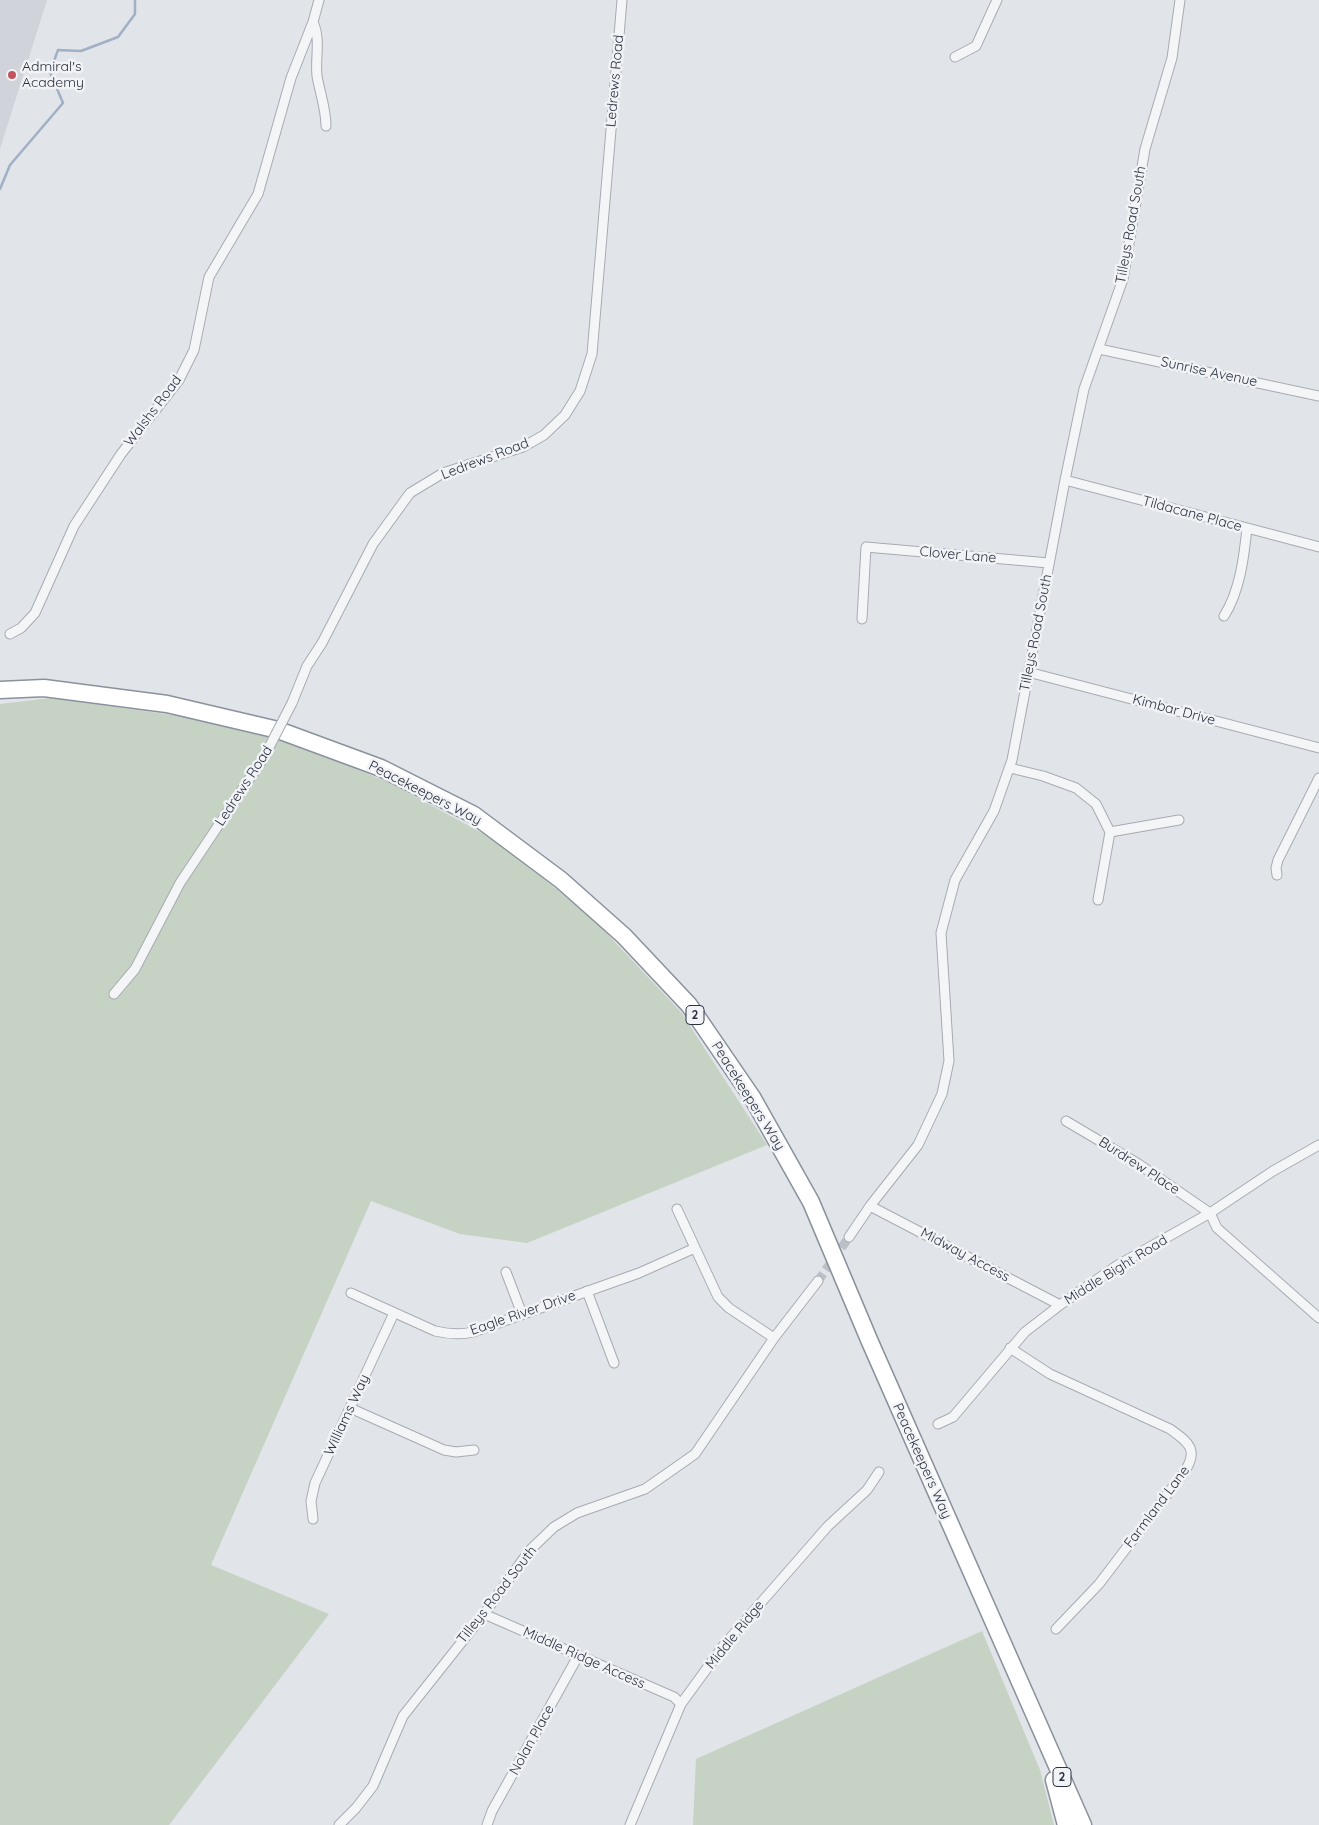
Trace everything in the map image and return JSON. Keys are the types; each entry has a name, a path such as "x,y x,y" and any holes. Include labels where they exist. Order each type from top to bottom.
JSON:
{"highway":[{"name":"Peacekeepers Way","path":"0,690 44,688 167,704 278,730 382,768 474,815 561,880 624,936 689,1005 752,1097 812,1202 870,1342 1083,1825"},
{"path":"1041,1729 1066,1825"}],"street":[{"name":"Walshs Road","path":"10,634 21,628 35,613 74,526 121,454 178,380 194,350 209,277 258,194 290,78 313,22 318,0"},
{"name":"Ledrews Road","path":"114,994 135,969 180,883 264,757 292,703 307,666 322,643 373,544 410,493 443,473 524,446 544,435 565,415 580,391 592,354 622,0"},
{"path":"955,58 976,46 997,0"},
{"name":"Tilleys Road South","path":"849,1237 870,1206 918,1145 942,1094 949,1061 941,933 955,880 994,811 1010,768 1084,389 1123,279 1145,149 1172,58 1180,0"},
{"path":"313,22 317,39 317,74 325,109 326,126"},
{"name":"Sunrise Avenue","path":"1099,349 1319,396"},
{"name":"Tildacane Place","path":"1065,480 1319,547"},
{"path":"1224,616 1232,604 1245,550 1247,528"},
{"name":"Clover Lane","path":"862,619 866,547 1049,563"},
{"name":"Kimbar Drive","path":"1028,672 1319,748"},
{"path":"1010,768 1044,776 1076,788 1096,804 1110,832 1098,900"},
{"path":"1277,875 1278,860 1319,778"},
{"path":"1110,832 1179,820"},
{"name":"Burdrew Place","path":"1066,1121 1137,1163 1210,1213"},
{"name":"Middle Bight Road","path":"938,1424 953,1417 1025,1332 1060,1305 1118,1265 1210,1213 1273,1171 1319,1145"},
{"name":"Midway Access","path":"870,1206 1060,1305"},
{"path":"677,1209 711,1285 723,1303 774,1338"},
{"path":"1210,1213 1217,1228 1319,1318"},
{"name":"Eagle River Drive","path":"351,1293 435,1331 452,1334 473,1332 647,1269 695,1248"},
{"path":"506,1272 522,1314"},
{"name":"Tilleys Road South","path":"339,1825 356,1808 372,1786 403,1716 484,1614 529,1551 554,1527 577,1513 645,1489 695,1454 774,1338 818,1281"},
{"path":"587,1291 614,1363"},
{"name":"Williams Way","path":"313,1519 311,1507 313,1489 394,1312"},
{"name":"Farmland Lane","path":"1010,1348 1050,1374 1170,1430 1184,1440 1191,1448 1193,1454 1191,1462 1185,1471 1132,1542 1099,1584 1056,1629"},
{"path":"350,1408 444,1450 456,1452 474,1450"},
{"name":"Middle Ridge","path":"630,1825 682,1704 724,1644 828,1526 867,1490 879,1472"},
{"name":"Middle Ridge Access","path":"484,1614 674,1697 682,1704"},
{"name":"Nolan Place","path":"487,1825 492,1811 578,1656"}],"shaded area":[{"name":"Admiral's Academy","path":"0,0 47,0 0,149"}],"green space":[{"path":"51,698 201,719 284,738 392,784 502,844 595,921 681,1012 767,1145 527,1243 460,1234 371,1201 211,1565 329,1614 169,1825 0,1825 0,704"},
{"path":"982,1631 1040,1770 1054,1825 693,1825 696,1759"}],"waterway":[{"path":"0,189 10,165 63,103 50,72 58,50 81,51 118,37 135,14 135,0"}],"tunnel":[{"path":"818,1281 849,1237"}],"place":[{"name":"Admiral's Academy","path":"12,75"}]}
